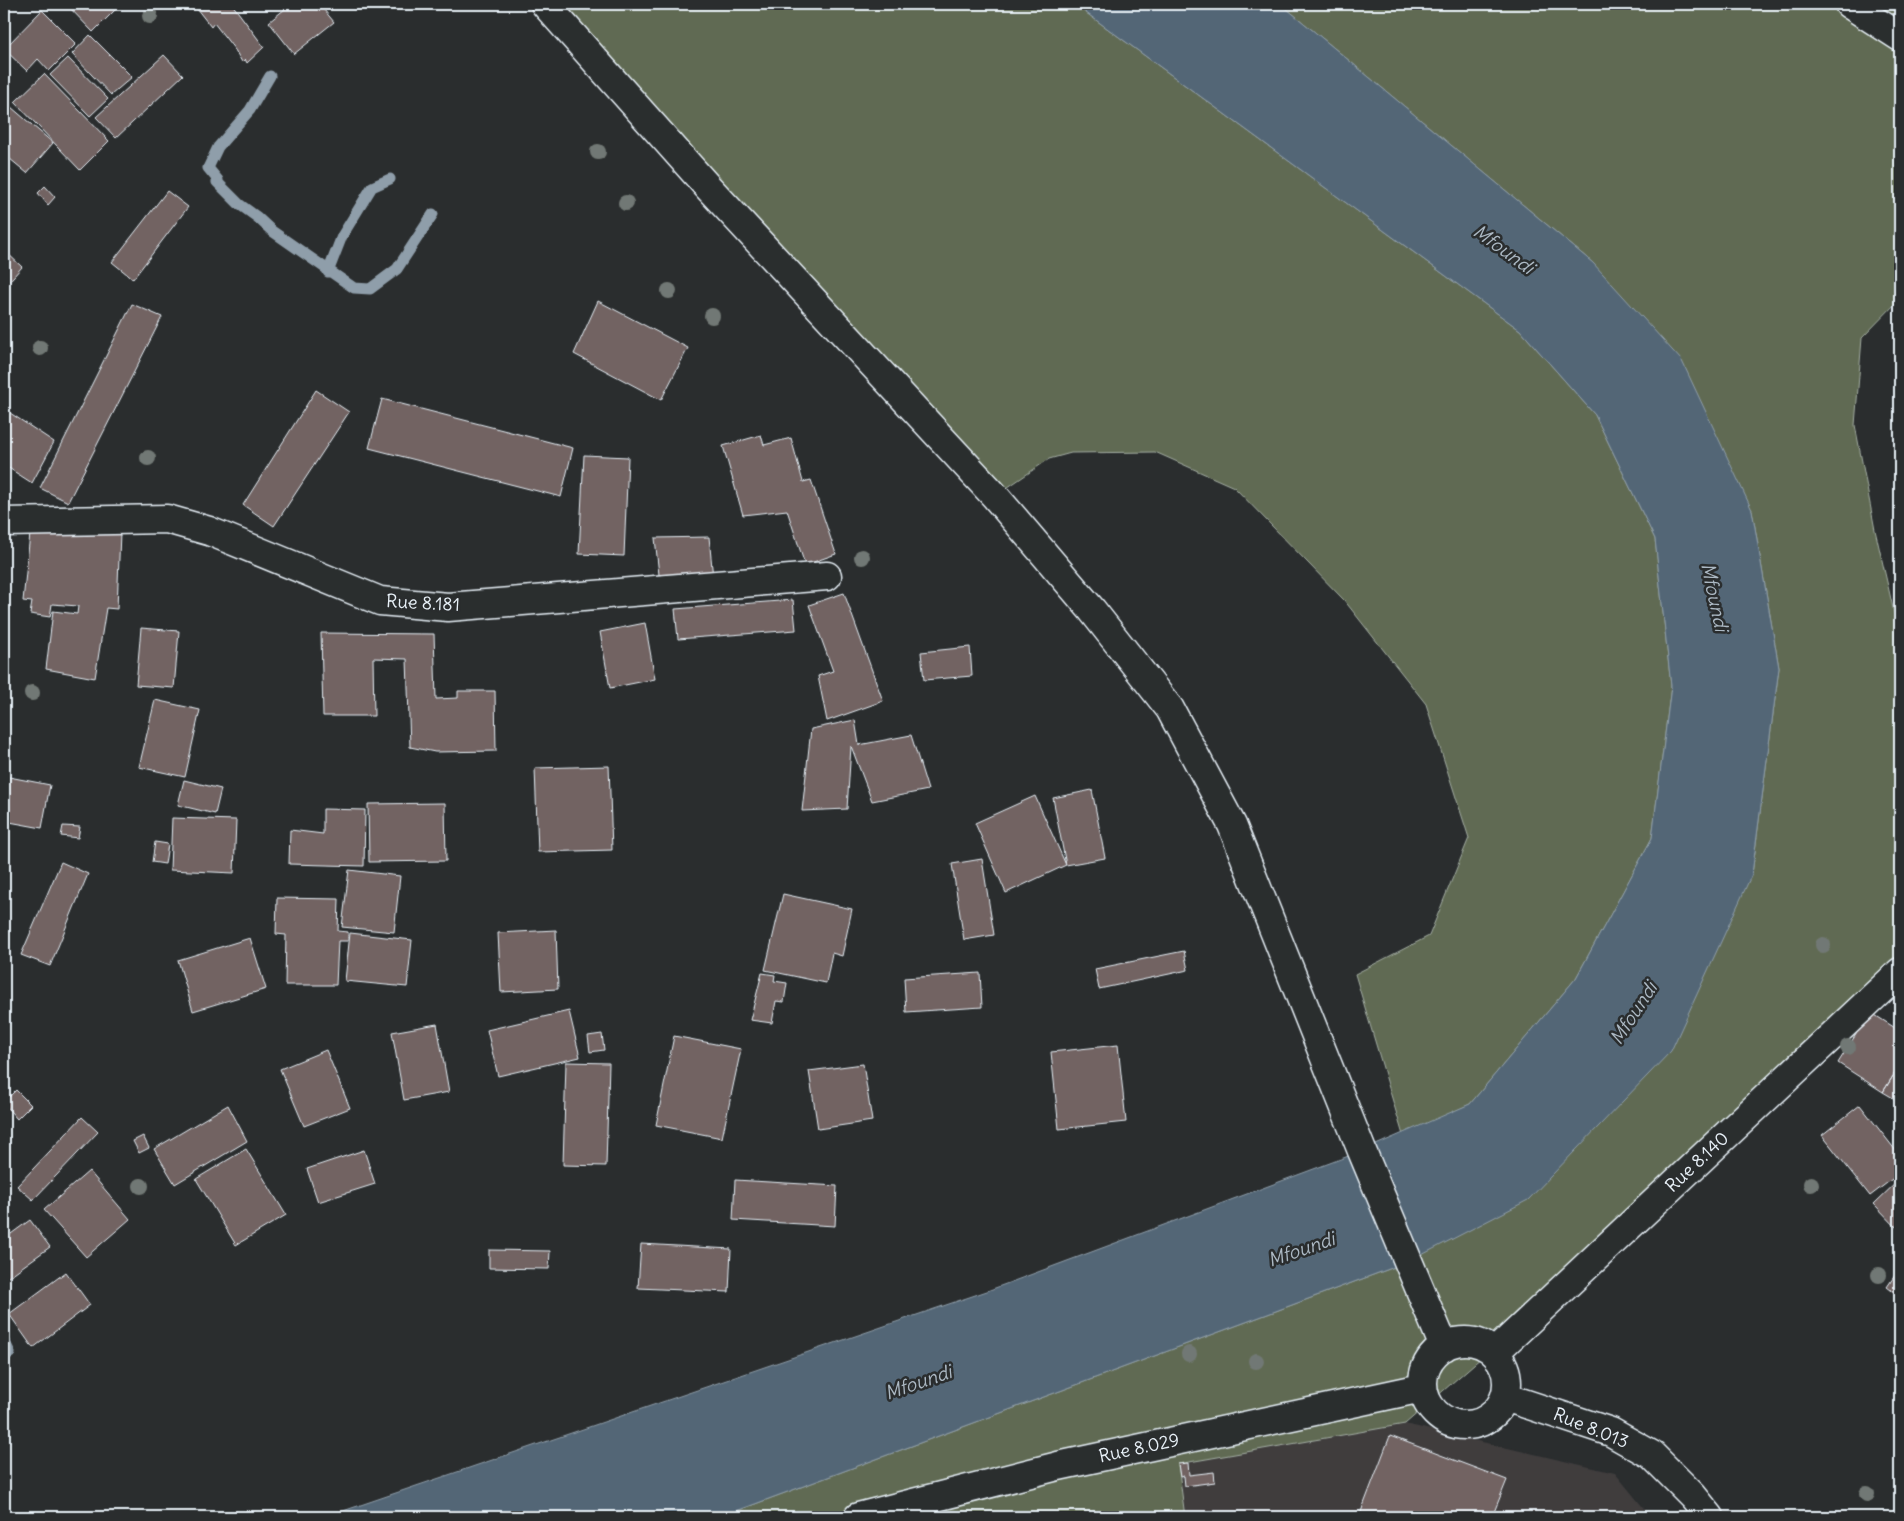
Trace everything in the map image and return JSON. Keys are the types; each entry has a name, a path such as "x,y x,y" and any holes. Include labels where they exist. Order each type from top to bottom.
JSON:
{"main road":[{"path":"545,4 706,186 995,496 1092,610 1170,709 1232,826 1370,1170 1444,1347"},
{"path":"1849,4 1900,37"},
{"name":"Rue 8.181","path":"4,522 167,519 209,531 380,601 448,607 827,576"},
{"name":"Rue 8.140","path":"1494,1353 1900,972"},
{"path":"1468,1340 1486,1346 1494,1353 1500,1359 1507,1377 1505,1396 1497,1412 1481,1423 1461,1426 1443,1420 1429,1407 1422,1388 1424,1370 1433,1354 1449,1344 1468,1340"},
{"name":"Rue 8.029","path":"858,1517 1058,1466 1422,1388"},
{"name":"Rue 8.013","path":"1505,1396 1611,1432 1652,1455 1693,1496 1710,1517"}],"shaded area":[{"path":"1405,1424 1615,1473 1651,1517 1185,1517 1178,1464"}],"green space":[{"path":"545,4 1074,4 1520,330 1595,415 1655,539 1671,686 1652,838 1576,978 1470,1104 1403,1135 1355,974 1429,936 1469,838 1426,704 1344,600 1234,487 1155,452 1071,453 1049,459 995,496"},
{"path":"1281,4 1900,4 1900,299 1862,338 1855,425 1875,530 1896,621 1900,629 1900,972 1590,1263 1405,1424 1178,1464 1185,1517 720,1517 1408,1262 1752,874 1779,668 1752,510 1593,263"}],"water":[{"name":"Mfoundi","path":"1074,4 1281,4 1593,263 1682,361 1752,510 1779,668 1752,874 1671,1051 1528,1200 1408,1262 720,1517 330,1517 987,1291 1362,1151 1470,1104 1576,978 1652,838 1671,686 1655,539 1595,415 1520,330"}],"building":[{"path":"66,4 121,4 93,32"},
{"path":"193,4 232,4 264,47 247,63 245,59 242,62 214,23 211,27"},
{"path":"291,4 319,4 334,22 294,54 269,22"},
{"path":"42,10 76,44 49,71 38,59 27,71 4,49"},
{"path":"90,35 132,77 111,95 72,54"},
{"path":"164,55 183,75 116,138 96,117"},
{"path":"68,58 108,99 90,116 50,75"},
{"path":"44,74 109,141 80,170 15,102"},
{"path":"11,107 53,143 27,173 4,154 4,116"},
{"path":"45,186 55,197 48,205 38,193"},
{"path":"167,191 188,207 133,279 112,262"},
{"path":"4,250 22,267 4,287"},
{"path":"598,301 688,348 661,400 574,354"},
{"path":"132,304 162,317 68,502 40,488"},
{"path":"316,390 349,412 274,526 243,505"},
{"path":"382,399 573,448 561,497 369,448"},
{"path":"4,409 54,442 32,483 4,465"},
{"path":"761,435 764,445 791,438 803,482 811,480 836,554 805,565 787,510 743,515 723,446"},
{"path":"584,455 628,457 624,556 579,554"},
{"path":"120,532 117,609 106,608 95,678 46,669 53,611 77,614 78,606 52,604 50,617 30,614 32,602 23,601 30,534"},
{"path":"709,537 713,578 660,584 655,538"},
{"path":"844,593 883,701 827,721 818,676 833,671 809,605"},
{"path":"793,600 796,630 678,639 675,609"},
{"path":"645,623 655,679 610,688 600,632"},
{"path":"141,628 179,631 174,688 136,685"},
{"path":"321,633 434,634 436,699 458,698 458,691 495,691 496,751 435,752 410,747 407,659 373,658 374,716 323,716"},
{"path":"970,647 972,676 924,680 921,652"},
{"path":"4,673 10,674 4,707"},
{"path":"155,700 200,710 185,777 139,767"},
{"path":"855,720 859,745 911,735 928,790 872,801 851,746 847,809 802,811 811,729"},
{"path":"609,766 612,850 538,852 535,768"},
{"path":"4,776 50,785 42,828 4,821"},
{"path":"184,780 221,789 215,814 178,805"},
{"path":"1092,790 1105,858 1066,865 1053,798"},
{"path":"1035,796 1066,865 1006,893 975,823"},
{"path":"445,803 446,861 369,862 368,804"},
{"path":"323,809 365,810 364,866 289,864 290,830 323,834"},
{"path":"172,818 236,820 234,873 170,870"},
{"path":"63,826 80,827 78,838 61,836"},
{"path":"155,842 168,844 165,864 152,862"},
{"path":"982,859 994,935 964,940 952,864"},
{"path":"61,862 88,874 50,966 21,955"},
{"path":"349,870 400,876 394,932 342,927"},
{"path":"783,894 852,909 842,956 832,953 826,983 765,970"},
{"path":"277,898 339,899 338,931 348,932 348,941 338,941 336,985 285,985 286,935 276,934"},
{"path":"556,930 558,989 501,992 498,933"},
{"path":"350,933 412,940 407,987 345,981"},
{"path":"250,938 266,989 193,1011 178,960"},
{"path":"1184,951 1188,970 1099,989 1095,969"},
{"path":"762,973 775,975 774,981 787,983 784,1002 776,1001 772,1023 750,1020"},
{"path":"980,973 982,1007 906,1012 904,978"},
{"path":"569,1011 580,1057 498,1076 487,1030"},
{"path":"1870,1012 1900,1031 1900,1065 1883,1092 1838,1063"},
{"path":"437,1024 449,1092 404,1100 392,1032"},
{"path":"602,1034 604,1050 590,1052 588,1036"},
{"path":"674,1036 741,1049 722,1138 656,1125"},
{"path":"1118,1045 1126,1122 1059,1129 1051,1052"},
{"path":"326,1050 350,1108 304,1126 280,1069"},
{"path":"566,1062 609,1063 606,1166 563,1165"},
{"path":"863,1064 872,1121 818,1129 809,1071"},
{"path":"1900,1065 1900,1102 1883,1092"},
{"path":"16,1090 31,1105 17,1119 4,1104"},
{"path":"228,1105 247,1141 175,1184 154,1149"},
{"path":"1860,1105 1900,1156 1900,1173 1870,1196 1822,1135"},
{"path":"82,1117 98,1132 33,1200 17,1186"},
{"path":"143,1136 149,1148 139,1153 133,1141"},
{"path":"246,1149 286,1215 236,1245 196,1179"},
{"path":"364,1150 375,1184 318,1202 307,1169"},
{"path":"89,1171 130,1219 86,1257 44,1210"},
{"path":"1900,1179 1900,1231 1874,1204"},
{"path":"735,1180 837,1186 835,1226 733,1220"},
{"path":"30,1220 50,1247 4,1280 4,1239"},
{"path":"641,1244 731,1249 729,1292 638,1288"},
{"path":"489,1250 550,1251 549,1269 489,1268"},
{"path":"1900,1268 1900,1297 1887,1287"},
{"path":"66,1272 90,1305 33,1348 9,1314"},
{"path":"1390,1436 1507,1480 1492,1517 1359,1517"},
{"path":"1188,1463 1189,1475 1214,1472 1215,1482 1185,1486 1184,1476 1180,1477 1178,1464"}],"waterway":[{"path":"270,76 250,110 218,147 208,168 218,180 217,182 239,204 272,231 354,288 370,289 397,269 433,214"},
{"path":"328,272 342,236 372,187 390,179"},
{"path":"4,1340 10,1353"}]}
